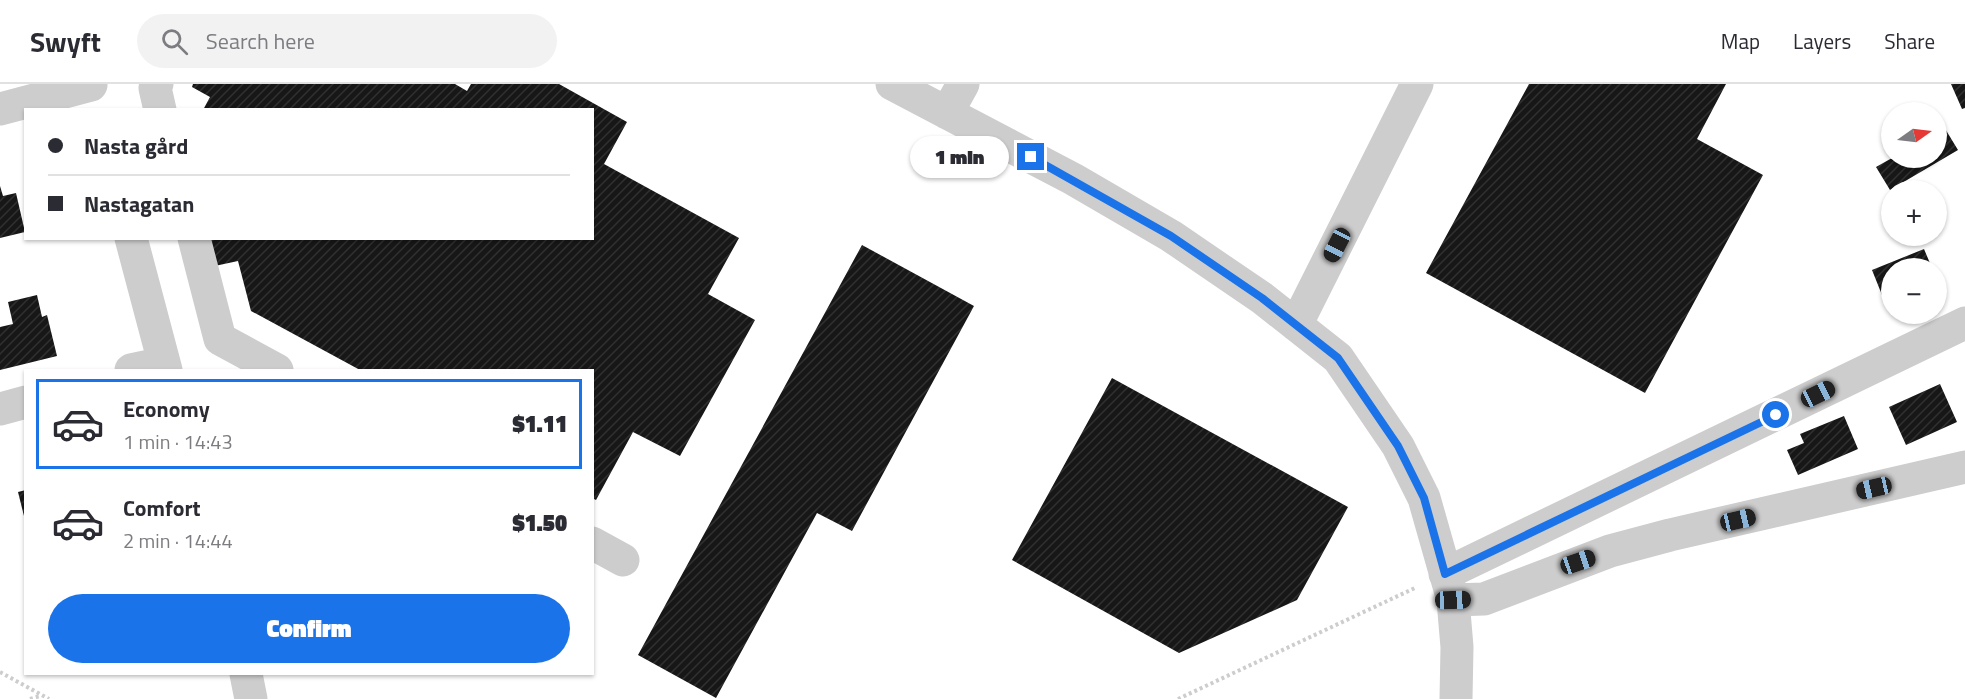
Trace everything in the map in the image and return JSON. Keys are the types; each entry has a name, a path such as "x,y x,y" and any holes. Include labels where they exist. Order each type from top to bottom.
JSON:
{"street":[{"path":"157,84 155,88 160,108"},
{"path":"892,84 1073,179 1171,236 1296,325 1338,358 1398,446 1424,498 1449,587 1457,646 1456,699"},
{"path":"947,112 963,84"},
{"path":"1296,325 1417,84"},
{"path":"0,109 93,93"},
{"path":"132,240 164,367 142,369"},
{"path":"195,240 220,339 275,369"},
{"path":"1449,587 1965,323"},
{"path":"0,409 24,403"},
{"path":"1449,587 1484,599 1610,551 1965,467"},
{"path":"594,544 623,560"},
{"path":"246,675 252,699"}],"path":[{"path":"1178,699 1449,587"},
{"path":"0,672 49,699"},
{"path":"30,699 41,695"}],"building":[{"path":"193,84 455,84 467,91 471,84 559,84 627,122 604,164 739,238 708,294 755,320 680,456 633,432 596,500 594,499 594,369 358,369 251,311 238,261 210,267 203,240 594,240 594,108 204,108 210,97 192,87"},
{"path":"1529,84 1726,84 1697,139 1763,175 1645,393 1426,273"},
{"path":"1951,84 1965,84 1965,108 1962,109"},
{"path":"1947,132 1958,150 1947,156"},
{"path":"1881,164 1881,168 1927,168 1907,180 1884,180 1876,167"},
{"path":"0,186 3,196 16,193 24,232 0,238"},
{"path":"862,245 974,306 852,531 817,513 716,698 638,655"},
{"path":"1924,249 1928,258 1902,258"},
{"path":"1881,266 1881,292 1872,270"},
{"path":"37,295 42,317 47,315 57,356 0,370 0,327 13,324 8,302"},
{"path":"1112,378 1348,507 1297,600 1179,653 1012,560"},
{"path":"1940,384 1957,422 1906,445 1889,407"},
{"path":"1844,416 1858,449 1798,475 1787,450 1804,443 1800,434"},
{"path":"24,490 24,516 18,492"}],"route":[{"path":"1031,157 1171,236 1262,298 1338,358 1398,446 1424,498 1445,574 1776,415"}]}
